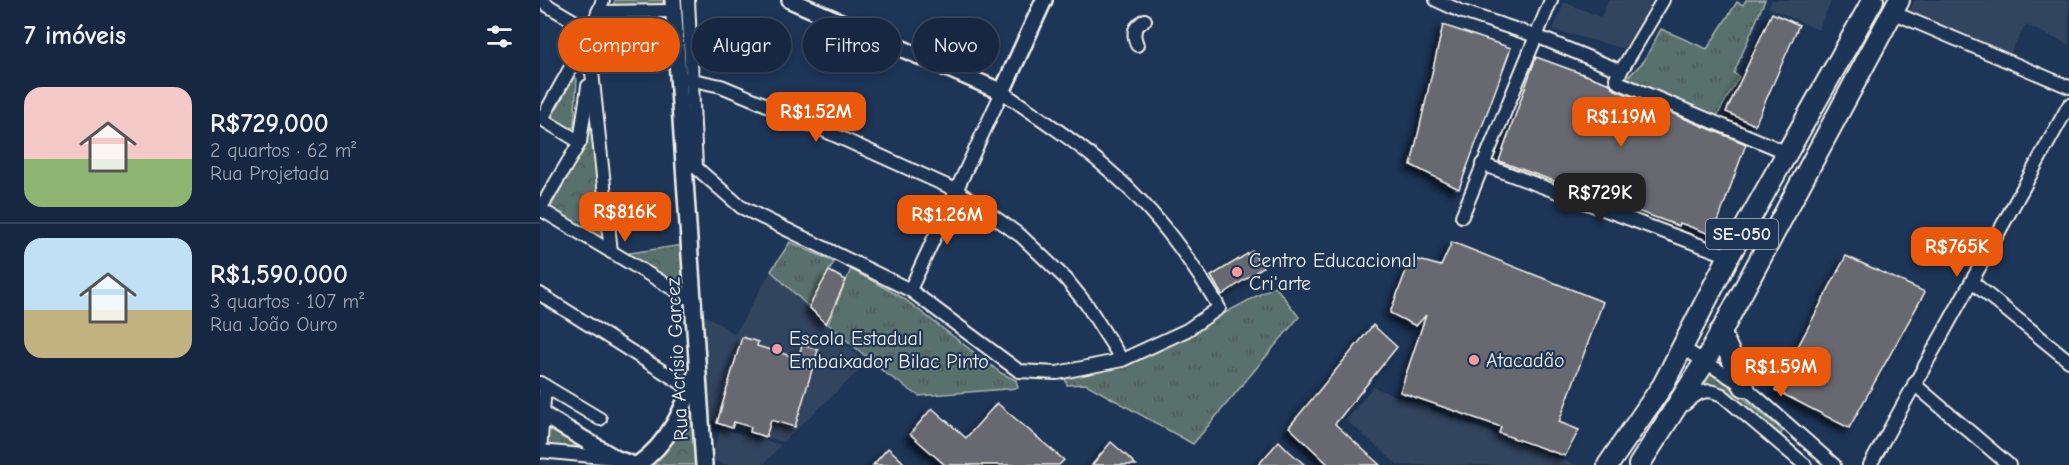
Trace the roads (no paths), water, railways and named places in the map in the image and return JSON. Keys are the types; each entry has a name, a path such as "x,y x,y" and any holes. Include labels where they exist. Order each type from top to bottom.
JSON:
{"main road":[{"name":"SE-050","path":"1608,465 1663,384 1729,256 1788,153 1867,2"},
{"name":"SE-050","path":"1639,465 1675,412 1706,360 1896,6"},
{"path":"1720,332 1744,386"}],"street":[{"path":"688,0 686,78 721,86 782,111 956,190 1021,236 1066,279 1087,305 1122,360"},
{"path":"690,163 746,210 910,290 1005,363 1019,371 1035,374 1057,373 1122,360 1187,330 1219,308 1178,244 1132,189 1088,151 1002,92 790,0"},
{"path":"910,290 1044,0"},
{"path":"1436,0 1621,70"},
{"path":"1462,216 1551,0"},
{"path":"1663,0 1638,45 1616,78 1618,82 1788,153"},
{"path":"540,1 569,18"},
{"path":"600,6 674,5"},
{"name":"Rua Acrísio Garcez","path":"674,5 686,78 699,365 696,392 704,465"},
{"path":"1896,6 2069,87"},
{"path":"1137,45 1133,35 1134,28 1145,20"},
{"path":"567,72 541,118 580,142"},
{"path":"590,72 585,122 580,142 540,209 695,303"},
{"path":"592,72 611,252"},
{"path":"1870,465 2069,105"},
{"path":"1482,164 1729,256"},
{"path":"1972,282 2069,361"},
{"path":"540,294 696,392 661,444 636,465 540,451 543,384 600,419"},
{"path":"1682,347 1744,386 1834,465"},
{"path":"1914,384 2009,465"},
{"path":"1675,412 1701,391 1714,391 1805,465"},
{"path":"542,414 616,462"},
{"path":"1779,442 1783,435 1793,430"}],"place":[{"name":"Centro Educacional Cri'arte","path":"1237,272"},
{"name":"Escola Estadual Embaixador Bilac Pinto","path":"777,349"},
{"name":"Atacadão","path":"1474,360"}]}
